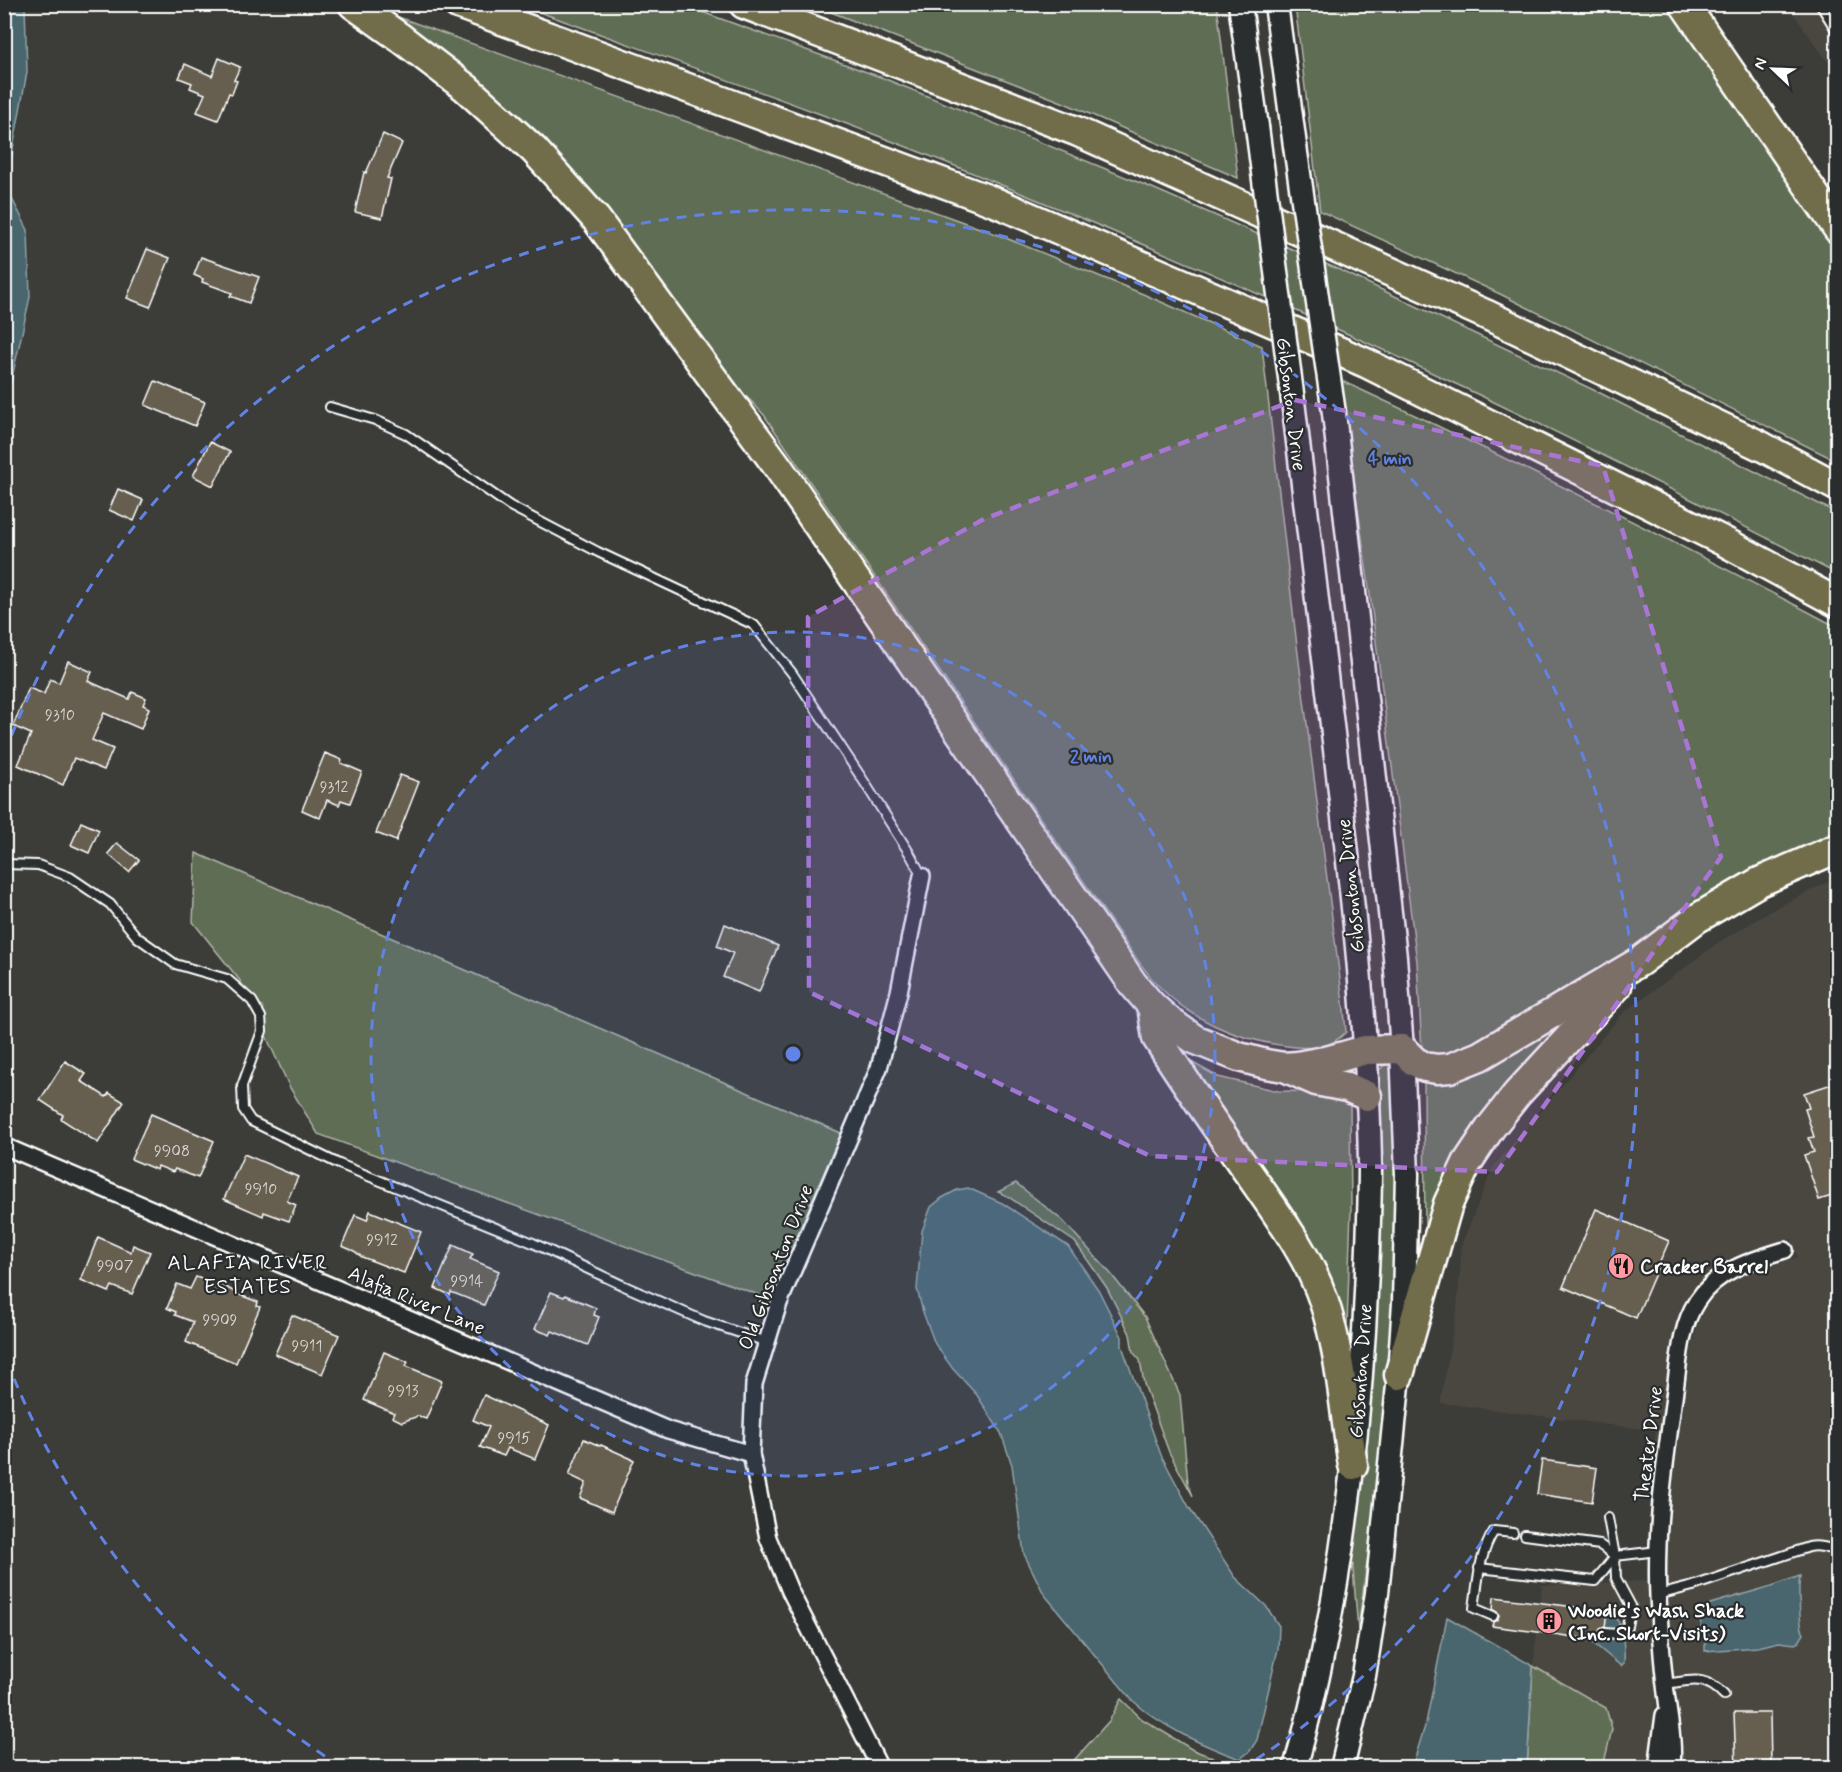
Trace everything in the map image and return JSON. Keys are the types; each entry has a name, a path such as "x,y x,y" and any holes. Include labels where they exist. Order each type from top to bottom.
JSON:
{"highway":[{"path":"354,4 466,88 534,150 596,219 778,467 1133,984 1152,1006 1204,1044 1239,1057 1284,1067 1307,1078 1347,1087 1367,1096"},
{"path":"458,4 995,202 1334,348 1714,537 1838,603"},
{"path":"744,4 1076,131 1485,314 1763,447 1838,487"},
{"path":"1684,4 1838,229"},
{"path":"1284,1067 1330,1060 1365,1050 1402,1049 1414,1061 1425,1067 1437,1070 1450,1068 1480,1056 1639,962 1696,919 1759,882 1838,849"},
{"path":"1399,1375 1448,1204 1467,1163 1517,1094 1639,962"},
{"path":"1152,1006 1157,1038 1280,1219 1315,1279 1333,1338 1353,1465"}],"main road":[{"name":"Gibsonton Drive","path":"1240,4 1293,401 1349,869 1360,975 1370,1164 1368,1268 1353,1465 1328,1622 1295,1767"},
{"name":"Gibsonton Drive","path":"1276,4 1334,413 1394,945 1402,1049 1407,1175 1404,1303 1399,1375 1377,1593 1371,1637 1342,1767"}],"street":[{"name":"Old Gibsonton Drive","path":"879,1767 790,1591 768,1538 751,1454 754,1384 779,1304 879,1068 899,992 922,876"},
{"name":"Alafia River Lane","path":"4,1146 668,1430 751,1454"},
{"name":"Theater Drive","path":"1672,1767 1673,1736 1666,1700 1658,1595 1658,1551 1666,1457 1682,1344 1691,1312 1697,1300 1720,1276 1750,1261 1785,1250"},
{"name":"Theater Drive","path":"1657,1767 1666,1700"}],"lane":[{"path":"1820,4 1838,33"},
{"path":"330,406 375,420 406,434 510,506 598,552 754,625 799,683 887,817 922,876"},
{"path":"4,864 38,865 70,877 110,904 137,936 175,964 227,979 252,1001 261,1017 262,1031 242,1086 243,1109 251,1121 339,1164 533,1244 694,1316 767,1342"},
{"path":"1605,1633 1617,1634 1627,1626 1631,1606 1616,1578 1608,1518"},
{"path":"1493,1616 1474,1608 1479,1568 1487,1542 1494,1532 1513,1533"},
{"path":"1525,1535 1600,1545 1615,1557"},
{"path":"1658,1595 1693,1586 1809,1547 1825,1547 1838,1551"},
{"path":"1479,1568 1595,1581 1615,1557 1658,1551"},
{"path":"1665,1684 1701,1681 1715,1686 1724,1695"}],"highlighted area":[{"path":"1295,400 1603,466 1721,857 1497,1172 1150,1156 809,992 808,617 984,519"}],"shaded area":[{"path":"1787,5 1837,5 1837,75"},
{"path":"1837,877 1837,1767 1682,1767 1683,1735 1672,1659 1668,1552 1672,1492 1691,1351 1700,1316 1714,1295 1741,1275 1798,1257 1791,1239 1729,1259 1712,1269 1688,1296 1681,1309 1671,1346 1651,1498 1652,1458 1656,1431 1440,1403 1457,1308 1462,1243 1493,1167 1623,1013 1719,942 1778,907","holes":["1794,1577 1799,1580 1801,1631 1795,1644 1779,1642 1758,1647 1705,1651 1710,1604 1772,1586"]},
{"path":"1648,1577 1656,1699 1647,1767 1603,1767 1612,1729 1606,1708 1533,1667 1542,1585 1647,1581","holes":["1570,1632 1625,1657 1608,1656 1593,1643"]}],"green space":[{"path":"520,5 683,5 883,78 1150,187 1342,271 1600,393 1837,513 1837,574 1493,401 1216,276 871,133"},
{"path":"813,5 1217,5 1238,178 1062,102"},
{"path":"1295,5 1675,5 1837,241 1837,461 1500,294 1320,211"},
{"path":"393,15 996,234 1262,346 1297,646 1344,1010 1346,1032 1340,1038 1326,1045 1311,1048 1250,1039 1214,1026 1198,1017 1167,994 1154,981 1131,951 764,415 697,354 624,248"},
{"path":"1340,380 1590,500 1837,627 1837,840 1480,1046 1440,1059 1422,1051 1417,962"},
{"path":"196,853 841,1133 770,1299 318,1134 290,1088 241,982 193,922"},
{"path":"1583,1002 1425,1238 1424,1080"},
{"path":"1184,1058 1218,1077 1278,1091 1322,1092 1350,1102 1351,1209 1347,1328 1340,1328"},
{"path":"1392,1061 1396,1197 1391,1326 1381,1458 1358,1630 1352,1557 1368,1434 1381,1253 1378,1071"},
{"path":"1016,1183 1063,1221 1111,1274 1145,1317 1180,1395 1188,1483 1193,1496 1169,1452 1144,1384 1140,1360 1133,1352 1130,1334 1107,1288 1075,1242 998,1192"},
{"path":"1533,1666 1606,1708 1612,1729 1603,1767 1527,1767"},
{"path":"1121,1699 1142,1719 1193,1750 1238,1767 1068,1767 1109,1721"}],"water":[{"path":"5,4 25,5 27,72 6,187 28,230 30,297 5,409"},
{"path":"968,1188 1002,1203 1068,1246 1099,1291 1122,1337 1122,1346 1161,1455 1189,1507 1235,1577 1266,1606 1279,1626 1278,1649 1257,1740 1250,1751 1240,1759 1183,1735 1132,1700 1044,1594 1024,1554 1012,1465 1001,1433 977,1395 953,1369 935,1344 917,1289 922,1231 931,1207 957,1190"},
{"path":"1800,1576 1799,1606 1804,1634 1799,1642 1795,1644 1779,1642 1758,1647 1705,1651 1700,1620 1710,1604"},
{"path":"1604,1614 1616,1619 1621,1628 1624,1663 1621,1666 1593,1643 1574,1635"},
{"path":"1447,1617 1533,1666 1527,1767 1412,1767 1426,1723"}],"building":[{"path":"219,58 240,67 234,80 237,81 232,94 229,93 218,120 197,112 205,94 190,88 192,83 179,78 185,64 212,76"},
{"path":"383,134 402,143 387,178 391,179 382,218 355,212 364,172 366,173"},
{"path":"147,249 170,258 150,307 127,298"},
{"path":"201,257 259,277 249,303 230,296 232,293 202,282 203,279 194,275"},
{"path":"155,381 205,402 195,426 145,405"},
{"path":"210,442 230,452 213,486 193,476"},
{"path":"118,489 143,500 134,521 109,510"},
{"path":"68,661 92,672 88,681 129,699 132,692 146,698 143,705 149,708 141,729 104,713 92,740 113,749 104,770 74,758 63,785 18,765 31,734 13,726 29,688 44,694 50,679 59,683"},
{"path":"325,753 362,772 350,803 341,800 339,805 327,800 320,818 302,810"},
{"path":"400,775 419,782 396,841 376,833"},
{"path":"81,822 99,830 89,853 71,845"},
{"path":"117,843 139,860 129,872 108,854"},
{"path":"725,924 778,946 759,992 723,977 733,953 717,946"},
{"path":"65,1061 86,1074 81,1081 106,1097 109,1093 124,1102 98,1143 61,1119 63,1115 40,1100"},
{"path":"1838,1082 1838,1194 1819,1200 1804,1155 1814,1152 1809,1138 1814,1137 1805,1109 1809,1108 1804,1093"},
{"path":"151,1114 214,1141 198,1178 175,1169 173,1172 158,1166 157,1170 131,1159"},
{"path":"244,1154 298,1177 287,1201 296,1205 289,1221 264,1212 263,1216 224,1199"},
{"name":"Cracker Barrel","path":"1596,1209 1669,1241 1636,1318 1563,1287"},
{"path":"370,1211 421,1232 404,1273 362,1257 342,1246 355,1215 367,1220"},
{"path":"98,1237 131,1252 133,1245 150,1252 132,1294 112,1286 109,1292 81,1280"},
{"path":"453,1245 473,1254 470,1259 499,1271 484,1305 435,1288"},
{"path":"196,1277 207,1281 208,1279 258,1302 257,1306 260,1307 236,1363 186,1342 193,1322 175,1315 176,1312 167,1308 177,1284 190,1289"},
{"path":"551,1292 564,1297 565,1295 596,1308 594,1315 599,1317 588,1345 552,1331 550,1335 535,1329"},
{"path":"292,1315 339,1335 322,1374 275,1354"},
{"path":"384,1352 408,1362 406,1366 442,1381 426,1419 418,1416 402,1422 392,1417 394,1413 364,1400"},
{"path":"484,1395 549,1425 535,1459 508,1448 504,1456 480,1447 489,1427 473,1420"},
{"path":"584,1439 634,1460 612,1512 580,1498 586,1483 569,1475"},
{"path":"1542,1460 1597,1468 1592,1502 1537,1494"},
{"name":"Woodie's Wash Shack (Inc. Short-Visits)","path":"1494,1597 1607,1611 1605,1627 1600,1629 1599,1633 1604,1641 1492,1626 1499,1616 1493,1610"},
{"path":"1734,1713 1770,1713 1771,1767 1736,1767"}],"place":[{"name":"Cracker Barrel","path":"1621,1266"},
{"name":"Woodie's Wash Shack (Inc. Short-Visits)","path":"1549,1621"}],"district":[{"name":"ALAFIA RIVER ESTATES","path":"248,1274"}]}
